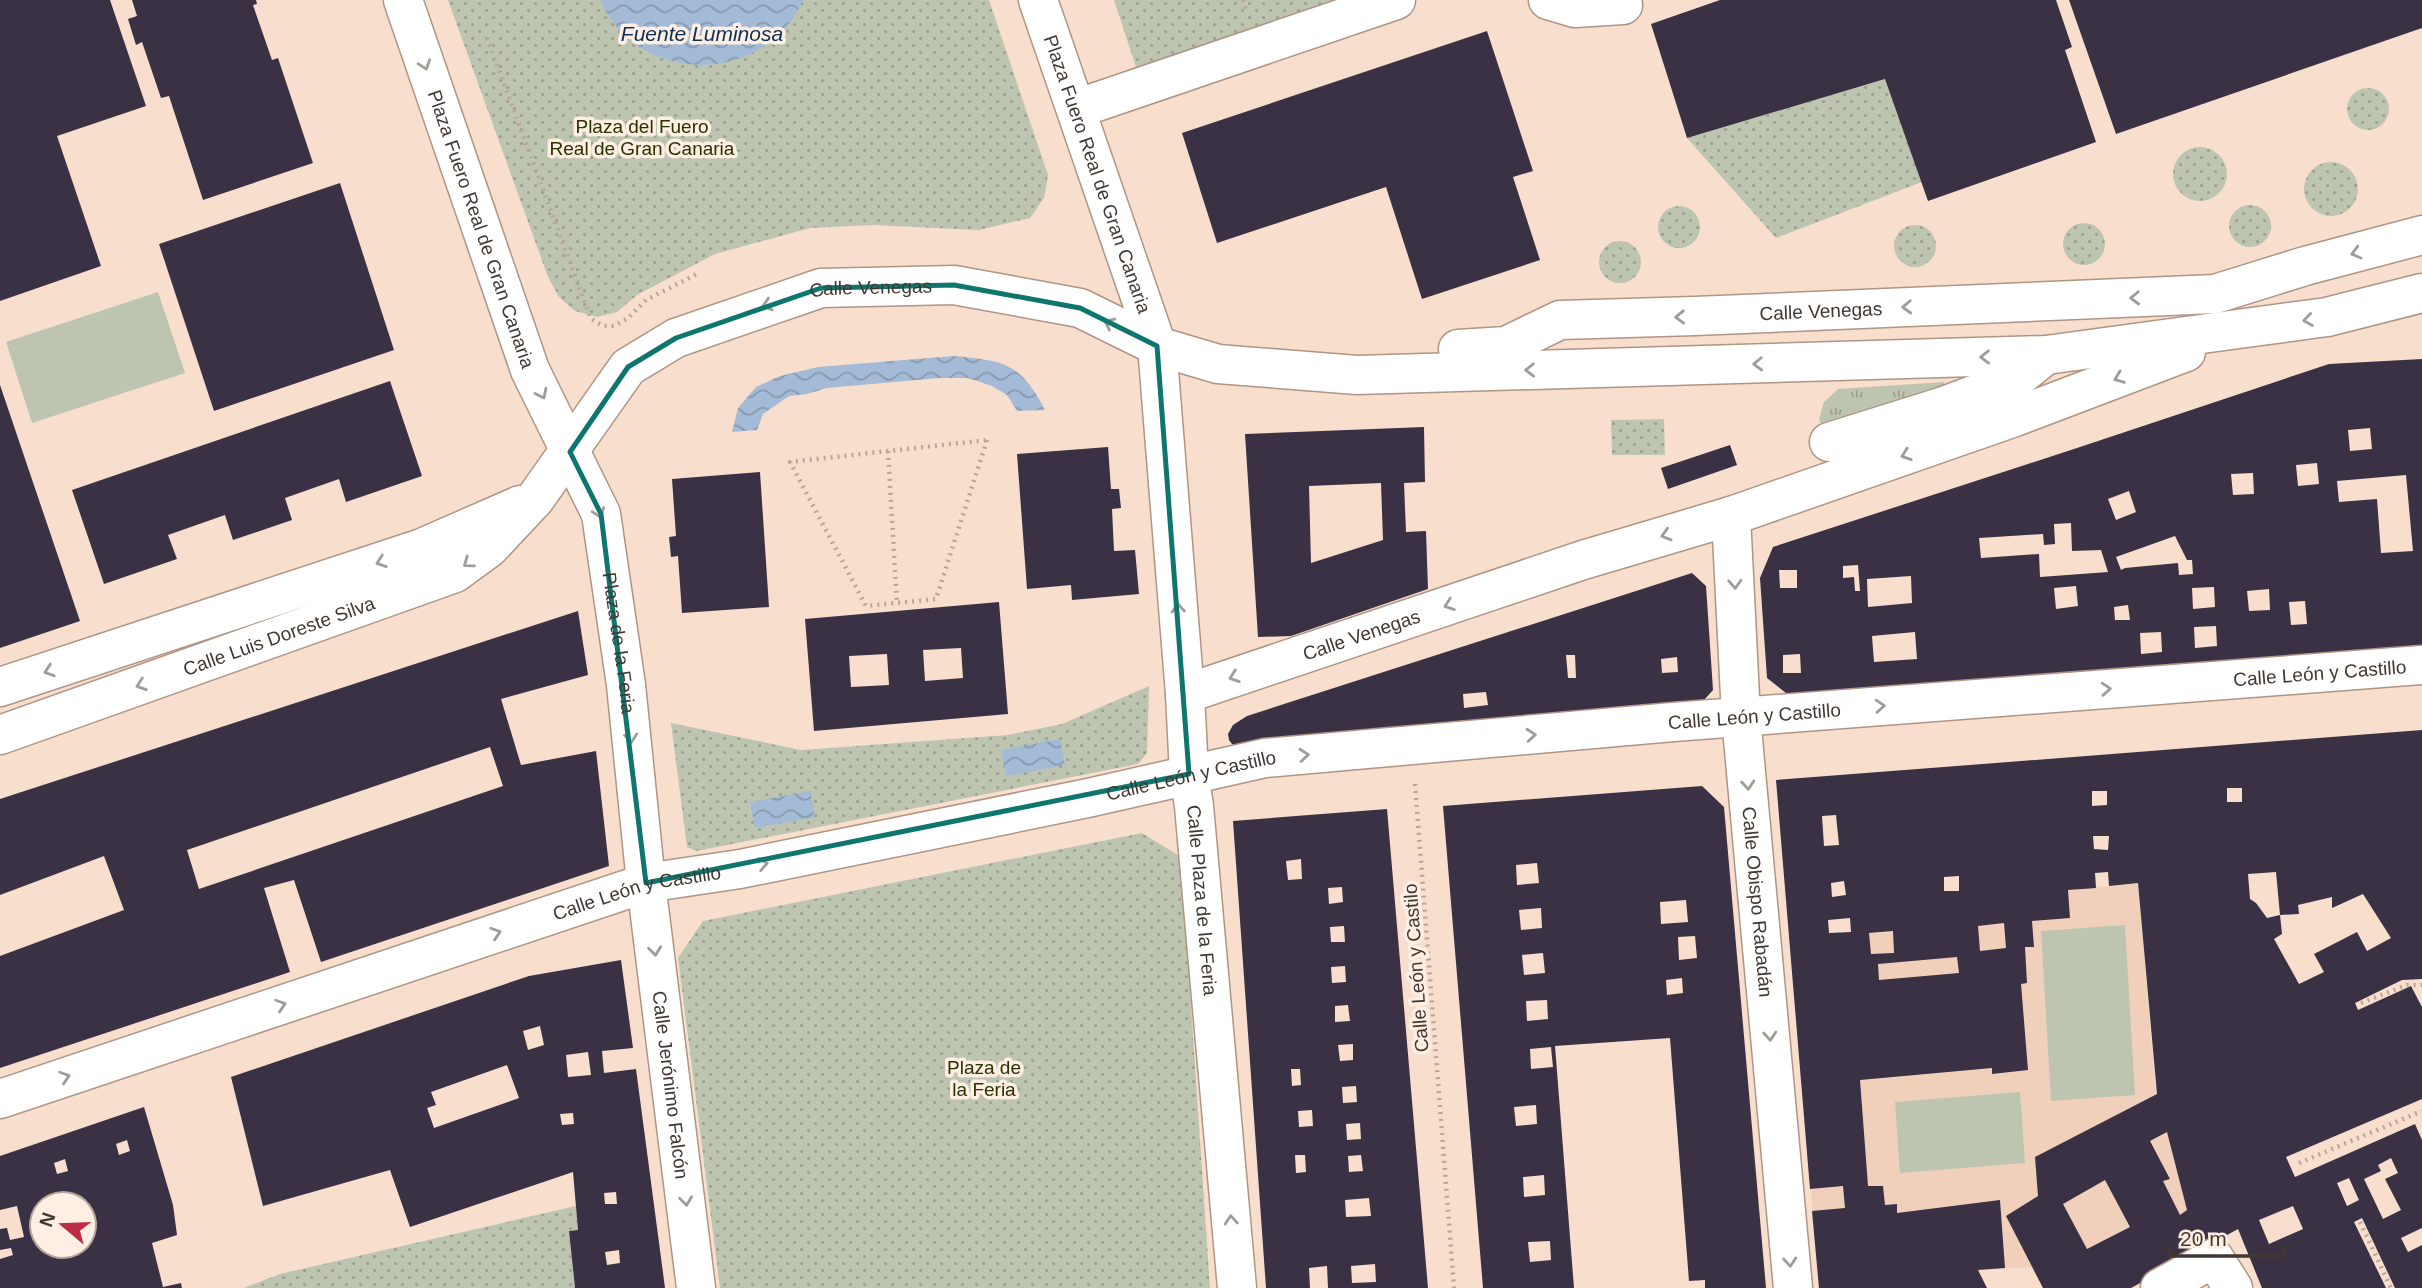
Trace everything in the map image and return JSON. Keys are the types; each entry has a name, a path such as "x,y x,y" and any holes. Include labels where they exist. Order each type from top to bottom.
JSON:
{"street":[{"name":"Plaza Fuero Real de Gran Canaria","path":"403,0 530,370 570,452"},
{"name":"Plaza Fuero Real de Gran Canaria","path":"1038,0 1157,346"},
{"path":"1076,109 1396,0"},
{"path":"1548,0 1575,8 1628,2"},
{"name":"Calle Venegas","path":"1219,364 1506,346 1560,320 2215,294 2305,266 2422,235"},
{"name":"Calle Venegas","path":"570,452 628,367 676,338 821,288 954,285 1023,296 1080,308 1157,346 1219,364 1357,375 2046,355 2327,317 2422,293"},
{"name":"Calle Venegas","path":"1185,694 1583,560 1731,516 2001,422 2252,328"},
{"name":"Calle Plaza de la Feria","path":"1157,346 1189,774 1237,1288"},
{"path":"1829,442 1941,407 2016,379 2046,355"},
{"path":"1941,407 2001,422"},
{"name":"Calle Luis Doreste Silva","path":"0,735 454,573 489,548 535,499 570,452"},
{"name":"Plaza de la Feria","path":"570,452 601,514 626,685 646,883"},
{"name":"Calle Luis Doreste Silva","path":"0,687 422,548 535,499"},
{"name":"Calle Obispo Rabadán","path":"1731,516 1741,717 1793,1288"},
{"name":"Calle León y Castillo","path":"0,1099 646,883 753,866 1066,803 1265,758 1741,717 2422,665"},
{"name":"Calle Jerónimo Falcón","path":"646,883 696,1288"},
{"path":"2160,1288 2214,1258 2233,1288"}],"path":[{"path":"487,38 590,319 604,326 614,326 627,319 646,300 699,272"},
{"path":"987,440 936,600 866,606 790,462 888,451 987,440"},
{"path":"888,451 897,604"},
{"name":"Calle León y Castilo","path":"1415,780 1454,1288"},
{"path":"2361,1003 2407,985 2422,985"},
{"path":"2299,1163 2422,1111"},
{"path":"2360,1222 2391,1288"}],"highlighted area":[{"path":"954,285 1023,296 1080,308 1157,346 1189,774 646,883 601,514 570,452 628,367 676,338 821,288"}],"shaded area":[{"path":"2138,883 2155,1085 2198,1253 2131,1288 2043,1288 2031,1267 1931,1274 1819,1288 1792,967 1862,934 2070,918 2068,890"}],"green space":[{"name":"Plaza del Fuero Real de Gran Canaria","path":"448,0 989,0 1048,175 1044,198 1030,218 979,230 873,225 810,228 715,254 637,295 617,312 597,317 575,311 559,297 548,277"},
{"path":"1114,0 1345,0 1138,73"},
{"path":"1885,79 1922,182 1776,238 1687,138"},
{"path":"2368,88 2383,94 2389,109 2383,124 2368,130 2353,124 2347,109 2353,94"},
{"path":"2200,147 2219,155 2227,174 2219,193 2200,201 2181,193 2173,174 2181,155"},
{"path":"2331,162 2350,170 2358,189 2350,208 2331,216 2312,208 2304,189 2312,170"},
{"path":"2250,205 2265,211 2271,226 2265,241 2250,247 2235,241 2229,226 2235,211"},
{"path":"1679,206 1694,212 1700,227 1694,242 1679,248 1664,242 1658,227 1664,212"},
{"path":"2084,223 2099,229 2105,244 2099,259 2084,265 2069,259 2063,244 2069,229"},
{"path":"1915,225 1930,231 1936,246 1930,261 1915,267 1900,261 1894,246 1900,231"},
{"path":"1620,241 1635,247 1641,262 1635,277 1620,283 1605,277 1599,262 1605,247"},
{"path":"158,292 185,373 32,423 6,342"},
{"path":"1944,382 1944,389 1823,429 1819,419 1824,402 1838,389"},
{"path":"1664,419 1665,455 1612,455 1611,420"},
{"path":"1149,686 1147,753 1138,764 697,851 687,847 671,723 801,750 1008,735 1062,724"},
{"name":"Plaza de la Feria","path":"1142,833 1181,857 1210,1288 720,1288 678,958 703,921"},
{"path":"2125,925 2135,1095 2051,1101 2041,931"},
{"path":"2020,1092 2025,1163 1900,1173 1895,1102"},
{"path":"576,1206 578,1230 569,1231 575,1288 244,1288 280,1274"}],"water":[{"name":"Fuente Luminosa","path":"600,0 803,0 785,28 761,49 732,61 702,65 671,61 642,49 618,29"},
{"path":"954,356 986,360 1010,367 1028,382 1045,410 1017,411 1007,395 992,386 968,378 939,378 827,388 789,396 763,414 757,430 732,432 738,408 756,387 780,376 818,367"},
{"path":"1060,739 1065,765 1006,776 1001,750"},
{"path":"810,791 815,817 755,828 750,802"}],"building":[{"path":"0,0 110,0 146,106 57,136 101,266 0,301"},
{"path":"132,0 256,0 257,4 253,5 272,60 278,58 313,163 203,200 169,96 161,98 142,42 136,45 128,19 137,16"},
{"path":"1720,0 2056,0 2072,47 2065,50 2096,142 1928,201 1885,79 1687,138 1651,24"},
{"path":"2069,0 2422,0 2422,28 2116,134"},
{"path":"1487,31 1533,171 1513,177 1540,260 1422,299 1386,187 1217,243 1182,133"},
{"path":"340,183 394,350 214,411 159,244"},
{"path":"2422,359 2422,650 1795,700 1767,678 1760,578 1773,547 2329,364","holes":["2370,428 2372,449 2350,451 2348,430","2317,463 2319,484 2298,486 2296,465","2253,473 2254,494 2233,495 2231,474","2406,475 2413,551 2381,553 2377,499 2339,502 2337,481","2129,491 2136,512 2116,520 2108,499","2071,523 2072,551 2101,550 2108,572 2040,577 2039,554 1981,558 1979,538 2043,534 2044,545 2055,544 2054,524","2175,536 2187,560 2192,560 2193,574 2179,575 2178,563 2121,570 2116,557","1858,565 1860,591 1855,591 1854,577 1843,578 1843,566","1779,570 1797,570 1797,588 1780,588","1911,576 1912,603 1868,607 1867,579","2076,586 2078,606 2056,609 2054,588","2214,587 2215,607 2193,609 2192,588","2269,589 2270,610 2249,611 2247,591","2305,601 2307,624 2291,625 2289,602","2128,605 2130,620 2115,620 2114,607","2216,626 2217,646 2195,648 2194,627","1915,632 1917,659 1874,662 1872,636","2161,632 2162,652 2141,654 2140,633","1800,654 1801,673 1783,673 1783,655"]},
{"path":"390,381 422,476 346,502 339,479 285,498 292,520 233,540 225,515 168,535 177,559 104,584 72,490"},
{"path":"0,385 80,621 0,648"},
{"path":"1424,427 1425,482 1404,483 1406,532 1426,531 1428,589 1291,636 1258,637 1245,434","holes":["1381,483 1383,540 1311,563 1309,486"]},
{"path":"1730,445 1737,465 1668,489 1661,468"},
{"path":"1108,447 1111,489 1119,489 1121,508 1112,509 1114,551 1135,550 1139,594 1072,600 1071,585 1027,589 1017,454"},
{"path":"760,472 769,607 682,613 678,556 671,557 669,537 676,536 672,479"},
{"path":"1692,573 1706,586 1713,690 1696,709 1246,748 1232,744 1228,734 1233,725 1247,716","holes":["1566,655 1575,655 1576,678 1568,678","1677,657 1678,672 1662,673 1661,659","1486,692 1488,705 1464,708 1463,694"]},
{"path":"999,602 1008,714 814,731 805,619","holes":["961,648 963,678 925,681 923,650","887,654 889,685 851,687 849,656"]},
{"path":"578,611 588,675 501,699 521,765 596,751 609,866 321,962 294,880 264,888 290,972 0,1068 0,956 124,910 104,856 0,895 0,799","holes":["490,747 503,786 199,889 187,850"]},
{"path":"2422,730 2422,979 2402,980 2355,1003 2358,1010 2411,986 2422,1007 2422,1099 2286,1157 2295,1177 2415,1124 2422,1140 2422,1228 2401,1238 2408,1252 2422,1245 2422,1288 2395,1288 2362,1218 2354,1222 2386,1288 2262,1288 2238,1229 2131,1288 2043,1288 2006,1216 2038,1196 2035,1157 2157,1094 2138,883 2109,886 2108,872 2095,873 2096,888 2068,890 2070,918 2032,921 2034,947 2025,947 2027,983 2021,984 2028,1070 1992,1074 1992,1068 1860,1080 1868,1186 1883,1186 1885,1205 1897,1204 1897,1213 2000,1200 2005,1268 1978,1270 1987,1288 1819,1288 1812,1211 1845,1208 1843,1186 1810,1189 1776,780","holes":["2227,788 2242,788 2242,802 2227,802","2092,791 2107,791 2107,805 2092,806","1836,815 1839,845 1824,846 1822,816","2093,836 2109,836 2108,850 2094,849","2276,872 2280,915 2267,918 2250,899 2248,874","1959,876 1959,891 1944,891 1944,877","1844,881 1846,895 1832,897 1831,883","2363,894 2391,938 2367,951 2357,932 2314,954 2324,972 2299,984 2274,939 2282,934 2280,915 2299,914 2298,905 2332,897 2332,908","1850,918 1851,932 1829,933 1828,920","2004,923 2006,948 1980,951 1978,926","1893,931 1894,953 1871,954 1869,933","1957,957 1959,973 1879,980 1878,964","2167,1132 2187,1210 2180,1215 2163,1181 2170,1179 2150,1141","2391,1158 2398,1173 2385,1179 2401,1210 2383,1219 2364,1179 2381,1171 2378,1165","2349,1178 2359,1200 2347,1206 2337,1183","2105,1180 2130,1227 2087,1249 2063,1204","2293,1206 2303,1229 2269,1244 2259,1220"]},
{"path":"1702,786 1724,807 1766,1288 1705,1288 1705,1280 1689,1281 1670,1038 1555,1046 1574,1288 1483,1288 1443,806","holes":["1537,863 1539,883 1517,885 1516,865","1686,900 1688,922 1661,924 1660,902","1541,908 1542,928 1521,930 1519,910","1695,936 1697,958 1679,960 1678,937","1543,953 1545,973 1524,975 1522,955","1682,978 1683,993 1667,995 1666,980","1547,1000 1548,1019 1527,1021 1526,1001","1551,1047 1553,1067 1531,1069 1530,1049","1536,1105 1537,1124 1516,1126 1514,1107","1544,1175 1545,1195 1524,1197 1523,1177","1550,1241 1551,1260 1530,1262 1528,1242"]},
{"path":"1387,809 1428,1288 1328,1288 1327,1266 1309,1268 1310,1288 1266,1288 1233,821","holes":["1301,859 1302,879 1288,880 1286,861","1342,887 1343,902 1329,904 1328,888","1344,926 1345,942 1331,942 1330,927","1345,966 1346,982 1332,983 1331,967","1348,1005 1350,1021 1335,1022 1335,1006","1353,1044 1353,1060 1340,1061 1338,1045","1291,1069 1300,1069 1301,1085 1292,1086","1356,1086 1357,1102 1343,1103 1342,1087","1312,1110 1313,1126 1299,1127 1298,1111","1360,1123 1361,1139 1347,1140 1346,1124","1295,1155 1305,1155 1306,1172 1296,1173","1361,1155 1363,1171 1349,1172 1348,1156","1369,1198 1371,1216 1346,1217 1345,1200","1375,1264 1376,1282 1352,1283 1351,1266"]},
{"path":"621,960 633,1048 602,1051 604,1073 636,1069 665,1288 575,1288 569,1231 578,1230 573,1172 410,1227 390,1170 263,1206 231,1077 529,976","holes":["540,1026 544,1045 528,1050 523,1031","588,1052 591,1075 568,1077 566,1055","507,1065 519,1098 434,1128 427,1108 436,1105 431,1092","573,1113 574,1124 562,1125 560,1114","616,1192 617,1204 605,1204 604,1193","619,1250 620,1263 607,1265 605,1252"]},
{"path":"144,1107 173,1205 177,1235 152,1243 163,1287 181,1283 182,1288 0,1288 0,1259 13,1255 11,1248 0,1250 0,1229 7,1228 10,1240 24,1237 17,1206 0,1210 0,1156","holes":["127,1140 130,1151 119,1155 116,1144","65,1159 68,1171 57,1174 54,1163"]}]}
